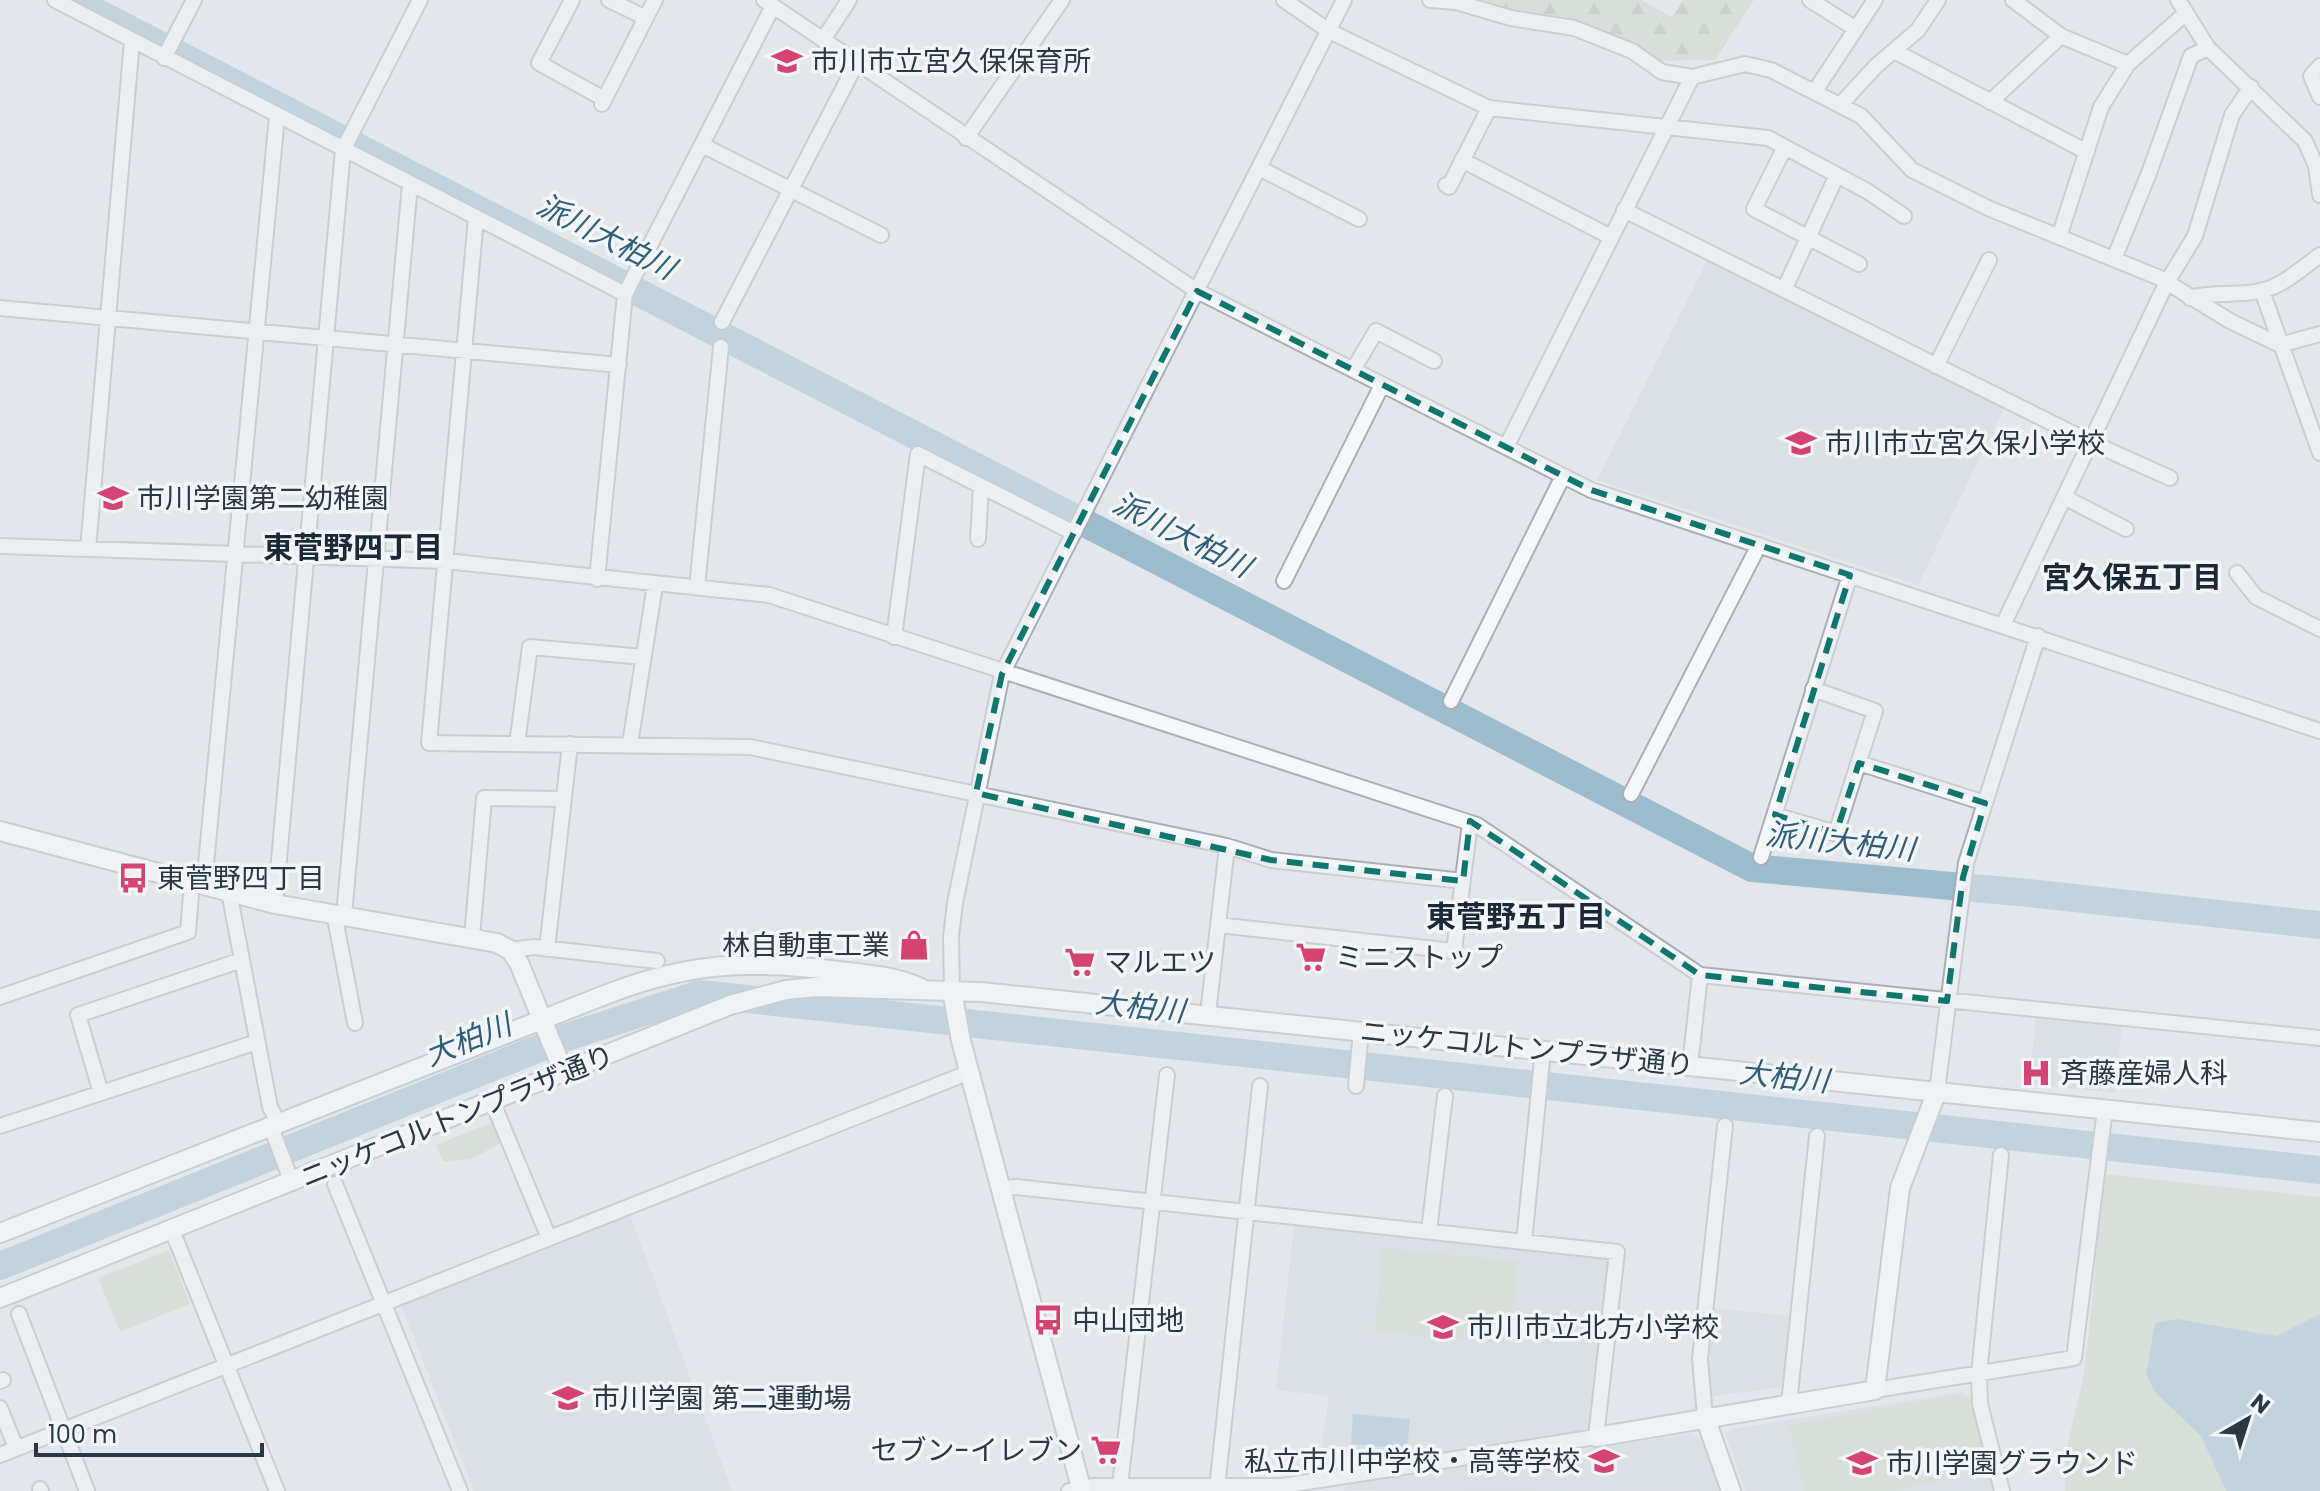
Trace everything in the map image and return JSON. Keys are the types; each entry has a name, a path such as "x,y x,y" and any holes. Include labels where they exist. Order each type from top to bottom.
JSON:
{"street":[{"path":"55,0 625,294"},
{"path":"164,58 194,0"},
{"path":"275,904 343,150 420,0"},
{"path":"572,0 539,63 603,101 655,0"},
{"path":"609,0 646,18"},
{"path":"823,40 849,0"},
{"path":"966,138 1062,0"},
{"path":"1284,0 1329,31 1489,108 1768,138 1904,216"},
{"path":"1344,0 1002,674 976,793 951,937 953,999 961,1041 1077,1489 1120,1486 1282,1488 1336,1484 1705,1417 2074,1358 2104,1117"},
{"path":"1430,0 1456,2 1511,18 1574,28 1632,51 1662,72 1692,77 1745,64 1771,70 1861,116 1912,170 1988,208 2167,282 2190,298 2280,345 2320,334"},
{"path":"1810,0 1856,29"},
{"path":"1815,91 1875,0"},
{"path":"1841,104 1876,66 1918,30 1938,0"},
{"path":"2013,0 2061,36 2128,64"},
{"path":"597,579 625,294 702,145 769,3 1197,291 1591,490 2320,731"},
{"path":"2059,237 2101,107 2128,64 2182,6 2208,48 2305,141 2316,166 2320,195"},
{"path":"1990,102 2061,36"},
{"path":"88,549 132,41"},
{"path":"2114,259 2191,56 2208,48"},
{"path":"1896,52 2087,152"},
{"path":"722,322 856,64"},
{"path":"2320,66 2311,76 2320,97"},
{"path":"1506,447 1692,77"},
{"path":"2003,625 2167,282 2195,236 2232,115 2251,87"},
{"path":"1446,185 1449,187 1489,108"},
{"path":"0,997 188,932 198,884 236,555 277,116"},
{"path":"702,145 881,235"},
{"path":"1785,147 1754,209 1859,264"},
{"path":"1462,160 1611,237"},
{"path":"1259,168 1359,219"},
{"path":"1784,290 1837,175"},
{"path":"355,1023 339,914 377,558 410,184"},
{"path":"1624,210 2090,442 2170,478"},
{"path":"476,218 429,743 750,747 1227,846 1271,860 1463,881"},
{"path":"2190,298 2206,293 2262,291 2285,280 2320,255"},
{"path":"1936,366 1989,260"},
{"path":"2262,291 2320,453"},
{"path":"0,308 619,365"},
{"path":"1353,370 1376,331 1434,361"},
{"path":"697,587 721,347"},
{"path":"1284,581 1382,385"},
{"path":"894,637 918,454 1074,532"},
{"path":"1451,701 1563,476"},
{"path":"978,539 981,486"},
{"path":"2064,497 2126,529"},
{"path":"1631,794 1759,545"},
{"path":"0,546 445,561 769,595 1002,674 1470,823 1700,975 2320,1038"},
{"path":"2237,573 2256,597 2320,629"},
{"path":"1761,857 1850,575"},
{"path":"630,744 655,585"},
{"path":"1875,1390 1896,1209 1937,1091 1963,877 2038,636"},
{"path":"517,744 530,647 644,657"},
{"path":"1775,815 1836,833 1875,711 1813,689"},
{"path":"547,949 570,744"},
{"path":"1859,763 1985,803"},
{"path":"472,937 484,798 564,799"},
{"path":"1218,925 1454,951 1470,823"},
{"path":"0,831 275,904 472,937 497,943 510,950 547,949 657,961"},
{"path":"1208,1014 1227,846"},
{"path":"229,892 270,1107 292,1183"},
{"path":"510,950 527,978 562,1068"},
{"path":"101,1093 78,1015 242,960"},
{"name":"ニッケコルトンプラザ通り","path":"0,1233 275,1125 545,1026 646,979 709,965 790,965 899,978 953,999 1208,1014 1361,1030 1543,1059 1690,1066 1937,1091 2104,1117 2320,1132"},
{"path":"1690,1066 1700,975"},
{"name":"ニッケコルトンプラザ通り","path":"0,1298 493,1103 562,1068 730,1005 786,990 855,987 900,992 924,989"},
{"path":"1356,1086 1361,1030"},
{"path":"0,1126 257,1042"},
{"path":"1524,1242 1543,1059"},
{"path":"0,1455 970,1072"},
{"path":"1120,1486 1167,1075"},
{"path":"1217,1488 1260,1086"},
{"path":"1429,1231 1445,1096"},
{"path":"493,1103 549,1238"},
{"path":"1725,1126 1700,1359 1705,1417 1731,1491"},
{"path":"1789,1404 1817,1136"},
{"path":"2001,1155 1979,1374 1980,1404 2002,1491"},
{"path":"335,1184 460,1491"},
{"path":"1000,1189 1016,1187 1617,1252 1596,1437"},
{"path":"172,1230 277,1491"},
{"path":"19,1314 65,1425 63,1430 87,1491"},
{"path":"0,1408 16,1448"}],"highlighted area":[{"path":"1197,291 1591,490 1850,575 1775,815 1836,833 1859,763 1985,803 1963,877 1947,1001 1700,975 1470,821 1463,881 1271,860 976,793 1002,674"}],"shaded area":[{"name":"市川市立宮久保小学校","path":"1708,259 2005,406 1918,585 1597,480"},
{"path":"2036,1015 2122,1024 2115,1093 2029,1084"},
{"name":"市川学園 第二運動場","path":"630,1214 732,1491 474,1491 401,1305"},
{"name":"市川市立北方小学校","path":"1294,1225 1604,1257 1610,1263 1594,1423 1588,1429 1324,1471 1319,1467 1329,1396 1276,1390"},
{"path":"1712,1308 1793,1316 1786,1381 1781,1387 1715,1396 1708,1393"},
{"name":"市川学園グラウンド","path":"1962,1392 1974,1402 1996,1491 1745,1491 1726,1434 1732,1429"},
{"name":"私立市川中学校・高等学校","path":"1692,1434 1705,1441 1721,1491 1343,1490 1350,1481"}],"green space":[{"path":"1467,0 1641,0 1672,17 1683,0 1754,0 1715,60 1657,61 1619,40"},
{"path":"496,1121 504,1141 472,1159 443,1162 436,1145"},
{"path":"2103,1174 2320,1197 2320,1491 2065,1491 2068,1442 2085,1364"},
{"path":"1382,1248 1518,1261 1511,1344 1375,1331"},
{"path":"169,1250 190,1304 120,1332 98,1278"},
{"name":"市川学園グラウンド","path":"1962,1394 1972,1402 1987,1468 1895,1491 1804,1491 1789,1425"}],"water":[{"path":"2320,1314 2320,1491 2226,1491 2201,1436 2156,1393 2146,1375 2155,1323 2177,1319 2276,1336"},
{"path":"1353,1414 1410,1419 1407,1449 1351,1444"}],"waterway":[{"name":"派川大柏川","path":"73,0 1752,868 2029,893 2320,925"},
{"name":"大柏川","path":"0,1266 567,1037 700,994 2320,1170"}],"place":[{"name":"市川市立宮久保保育所","path":"787,61"},
{"name":"市川市立宮久保小学校","path":"1801,443"},
{"name":"市川学園第二幼稚園","path":"113,498"},
{"name":"東菅野四丁目","path":"133,878"},
{"name":"林自動車工業","path":"914,945"},
{"name":"ミニストップ","path":"1311,957"},
{"name":"マルエツ","path":"1080,962"},
{"name":"斉藤産婦人科","path":"2036,1073"},
{"name":"中山団地","path":"1048,1320"},
{"name":"市川市立北方小学校","path":"1443,1327"},
{"name":"市川学園 第二運動場","path":"568,1398"},
{"name":"セブン-イレブン","path":"1106,1450"},
{"name":"私立市川中学校・高等学校","path":"1604,1461"},
{"name":"市川学園グラウンド","path":"1862,1463"}],"district":[{"name":"東菅野四丁目","path":"353,548"},
{"name":"宮久保五丁目","path":"2132,578"},
{"name":"東菅野五丁目","path":"1516,917"}]}
